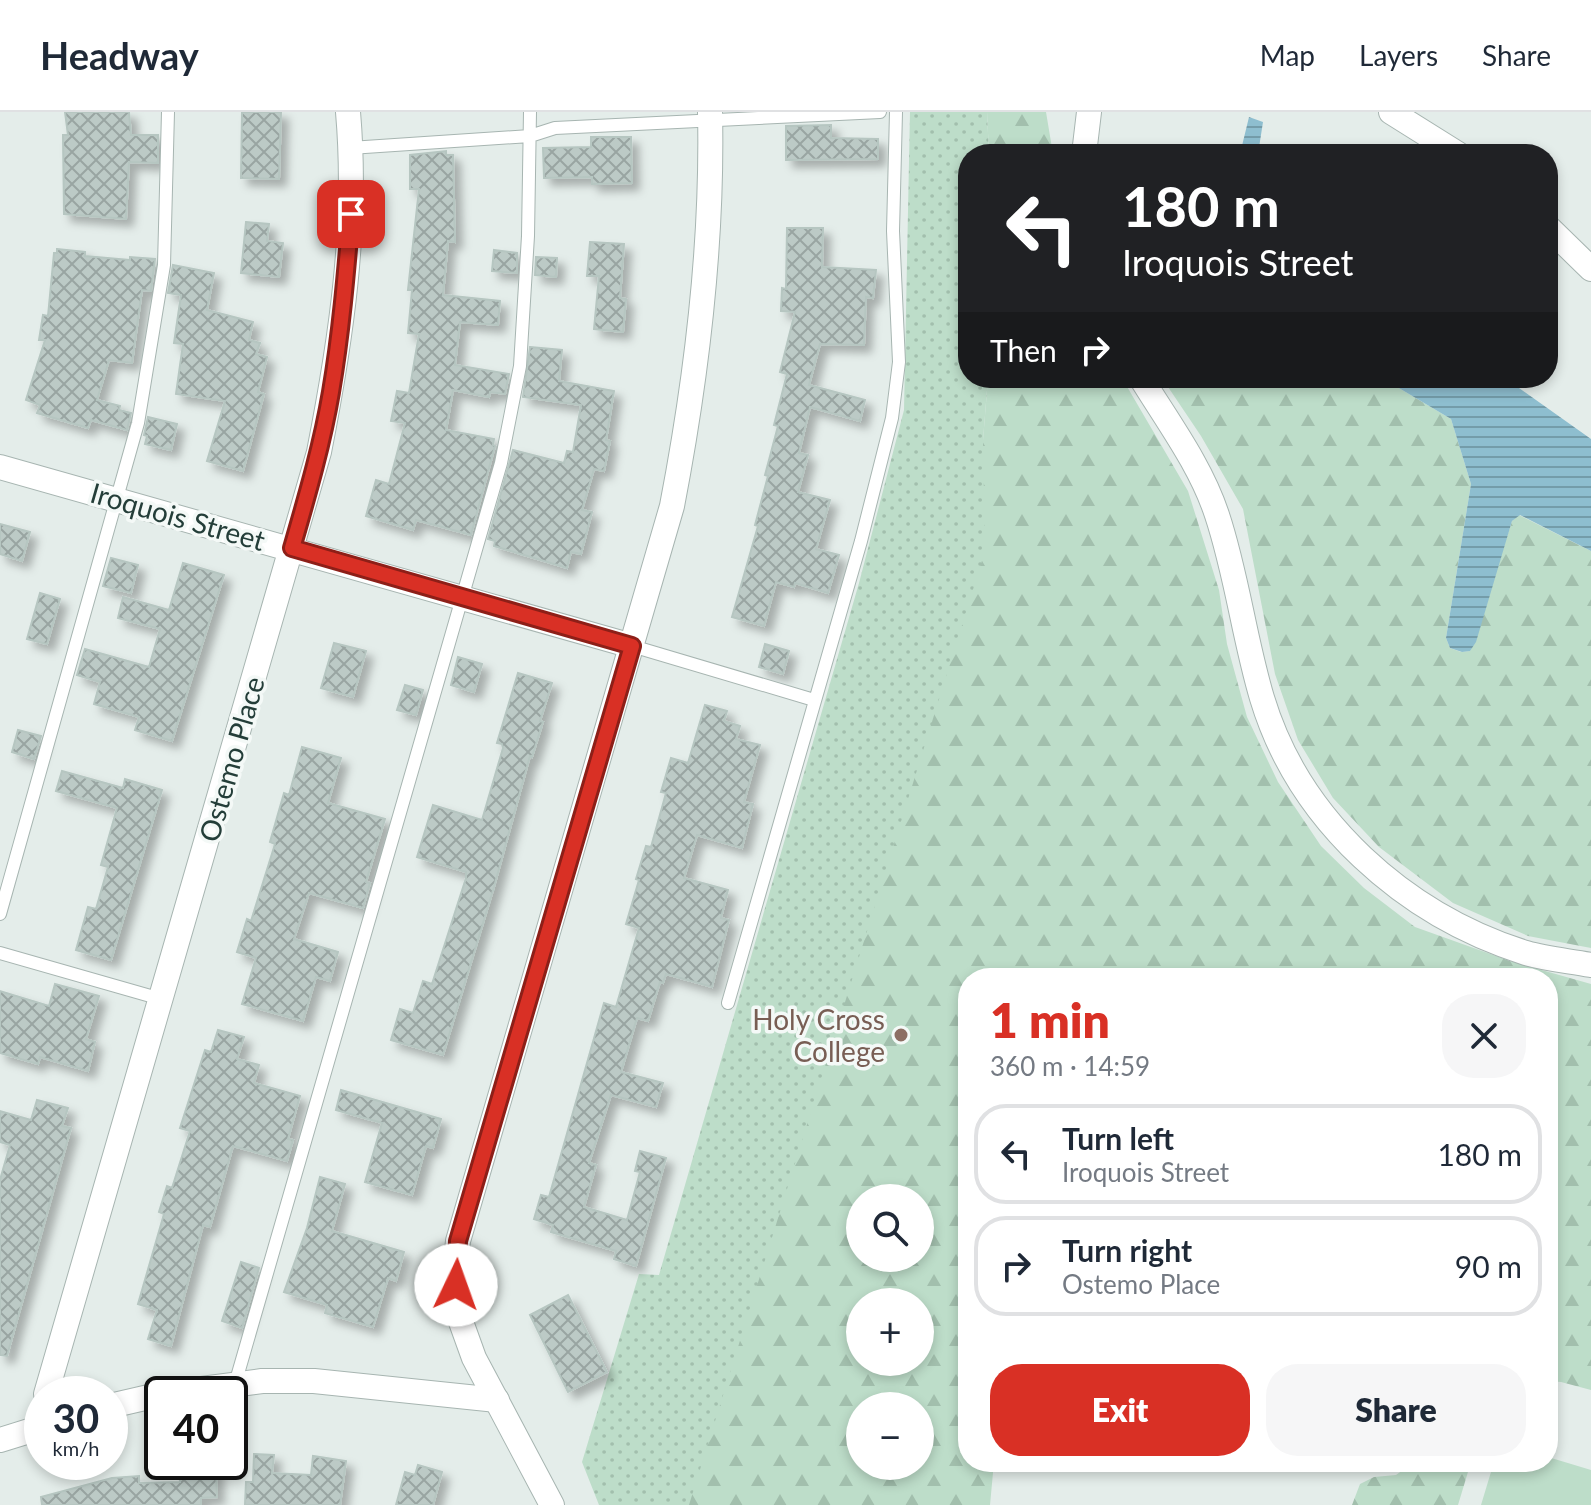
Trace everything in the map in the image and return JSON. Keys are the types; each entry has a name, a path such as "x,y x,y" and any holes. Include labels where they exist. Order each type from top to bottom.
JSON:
{"street":[{"name":"Ostemo Place","path":"51,1376 319,452 335,363 351,214 348,112"},
{"path":"1085,144 1089,112"},
{"path":"1391,112 1442,144"},
{"path":"552,1505 474,1358 456,1308 458,1241 672,506 688,422 708,251 710,116"},
{"path":"1558,237 1591,269"},
{"path":"1147,388 1187,451 1217,514 1255,672 1272,728 1323,814 1357,852 1388,880 1454,924 1528,954 1591,965"},
{"name":"Iroquois Street","path":"0,467 632,646"},
{"path":"248,1384 314,1381 497,1400"},
{"path":"0,1440 24,1432"}],"lane":[{"path":"0,914 138,423 164,265 168,112"},
{"path":"237,1376 501,463 520,366 528,236 530,112"},
{"path":"350,148 530,136 555,128 710,116 880,112"},
{"path":"728,1003 861,541 892,418 899,362 893,231 896,112"},
{"path":"632,646 814,700"},
{"path":"0,953 161,999"}],"green space":[{"path":"910,112 987,112 989,144 958,144 958,388 987,388 983,440 985,551 689,1505 599,1505 582,1462 639,1274 659,1275 859,583 904,410"},
{"path":"987,112 1046,112 1051,144 989,144"},
{"path":"987,388 1128,388 1188,491 1219,590 1227,644 1247,717 1278,782 1321,846 1364,888 1415,927 1535,968 958,968 958,1472 993,1472 990,1505 681,1505 983,440"},
{"path":"1169,388 1399,388 1451,419 1471,484 1446,638 1450,648 1461,652 1470,651 1512,521 1519,515 1591,551 1591,948 1528,936 1453,903 1379,847 1333,798 1298,740 1275,674 1243,509"},
{"path":"1558,975 1591,984 1591,1390 1558,1382"},
{"path":"1558,1460 1591,1470 1591,1505 1481,1505 1491,1472 1558,1472"},
{"path":"1400,1472 1468,1472 1458,1505 1352,1505 1360,1484 1374,1477"}],"water":[{"path":"1249,117 1263,122 1260,144 1242,144"},
{"path":"1399,388 1519,388 1591,439 1591,551 1520,515 1512,521 1476,642 1470,651 1462,652 1450,648 1446,638 1471,484 1451,419"}],"building":[{"path":"65,112 129,112 131,135 158,135 158,163 129,162 126,219 64,214 63,135 68,135"},
{"path":"242,112 281,112 279,179 241,178"},
{"path":"831,125 831,138 878,139 878,159 786,160 786,126"},
{"path":"591,137 631,137 632,183 592,184 592,177 544,178 543,148 591,147"},
{"path":"446,151 446,155 453,155 455,242 448,241 443,295 500,301 498,325 460,322 455,365 509,374 505,394 490,392 489,397 453,390 446,430 494,439 495,446 471,535 416,520 413,530 366,516 376,480 389,484 405,423 391,421 397,391 409,393 419,334 408,333 412,290 408,290 419,189 410,189 410,155"},
{"path":"246,222 269,224 267,241 283,243 279,277 241,273"},
{"path":"787,228 823,228 822,267 876,270 873,298 866,297 864,345 820,344 809,385 865,400 860,421 810,407 799,453 808,455 798,492 830,500 816,549 839,555 828,593 795,583 794,587 776,582 764,626 732,617 758,526 755,525 768,476 765,475 778,426 774,425 787,374 780,372 795,312 781,311 782,288 786,289"},
{"path":"590,242 624,244 620,298 626,299 623,332 594,329 599,276 587,276"},
{"path":"57,249 85,252 85,256 155,259 151,291 142,290 132,363 109,360 97,400 120,406 119,410 131,413 127,430 91,420 88,428 37,413 40,405 26,400 45,340 39,340 43,315 48,316 54,253"},
{"path":"494,250 517,253 517,273 492,271"},
{"path":"536,257 557,258 556,277 535,275"},
{"path":"173,265 214,273 207,310 253,322 249,340 260,343 256,354 267,357 258,392 264,394 243,471 207,461 225,401 176,394 183,344 174,343 181,295 168,293"},
{"path":"530,347 562,350 559,381 614,391 604,471 594,469 582,510 592,512 581,554 571,552 567,568 494,546 495,541 488,539 513,450 564,463 567,451 573,452 581,405 523,397"},
{"path":"148,417 177,424 171,450 145,444"},
{"path":"0,524 30,532 22,561 0,554"},
{"path":"111,558 138,565 131,593 103,586"},
{"path":"183,563 224,575 172,741 135,730 139,717 94,704 100,682 77,675 85,649 149,667 160,629 118,618 123,597 169,610"},
{"path":"40,593 60,599 47,644 27,639"},
{"path":"334,643 366,651 353,697 321,688"},
{"path":"765,644 789,651 783,674 759,667"},
{"path":"458,657 482,664 474,692 451,685"},
{"path":"518,673 552,683 443,1055 391,1040 400,1009 413,1013 423,981 432,984 466,878 466,872 417,857 433,805 482,820 503,748 502,744 497,743"},
{"path":"405,685 423,690 416,715 397,710"},
{"path":"705,705 727,711 724,721 740,726 736,739 760,745 744,802 753,804 742,848 697,835 684,878 728,890 721,918 729,920 712,987 666,974 663,983 660,982 648,1021 637,1018 621,1072 663,1083 656,1107 611,1095 589,1163 596,1165 584,1207 627,1220 640,1172 635,1171 640,1151 666,1158 636,1266 614,1259 616,1251 551,1232 553,1225 534,1219 541,1195 549,1197 604,1003 616,1007 639,928 626,924 646,846 651,847 666,793 661,792 671,758 688,763"},
{"path":"18,730 41,736 34,759 12,752"},
{"path":"302,747 341,758 328,803 385,819 366,882 370,883 363,908 309,893 294,939 338,952 330,981 316,977 303,1021 242,1004 256,958 237,952 247,919 251,921 275,844 270,842 284,793 289,795"},
{"path":"62,771 123,788 125,779 162,790 111,960 76,950 88,907 96,909 108,867 101,865 117,808 56,791"},
{"path":"55,984 99,996 86,1039 95,1042 88,1071 40,1057 38,1064 0,1053 0,991 49,1006"},
{"path":"218,1030 244,1037 237,1059 259,1065 254,1083 300,1096 288,1139 293,1140 287,1161 233,1146 210,1227 203,1225 171,1346 148,1339 157,1310 138,1304 164,1214 159,1212 167,1186 172,1188 190,1131 180,1128 205,1050 211,1052"},
{"path":"341,1090 441,1119 433,1148 426,1146 412,1195 365,1182 382,1123 336,1110"},
{"path":"37,1100 68,1108 62,1126 71,1128 7,1356 0,1355 0,1180 10,1145 0,1142 0,1111 31,1120"},
{"path":"320,1177 345,1184 332,1231 404,1252 396,1281 388,1278 373,1327 325,1313 327,1305 284,1292 307,1228"},
{"path":"241,1262 259,1268 242,1328 222,1321"},
{"path":"568,1295 607,1372 568,1392 530,1315"},
{"path":"254,1454 274,1455 272,1473 311,1475 313,1456 346,1461 340,1505 245,1505 246,1482 253,1482"},
{"path":"418,1465 442,1472 433,1505 396,1505 405,1472 415,1475"},
{"path":"139,1476 139,1483 216,1480 217,1497 201,1498 201,1505 42,1505 41,1497 105,1480 128,1480 128,1477"}],"place":[{"name":"Holy Cross College","path":"901,1035"}],"route":[{"path":"351,214 342,319 331,393 319,452 292,548 632,646 458,1241 456,1285"}]}
